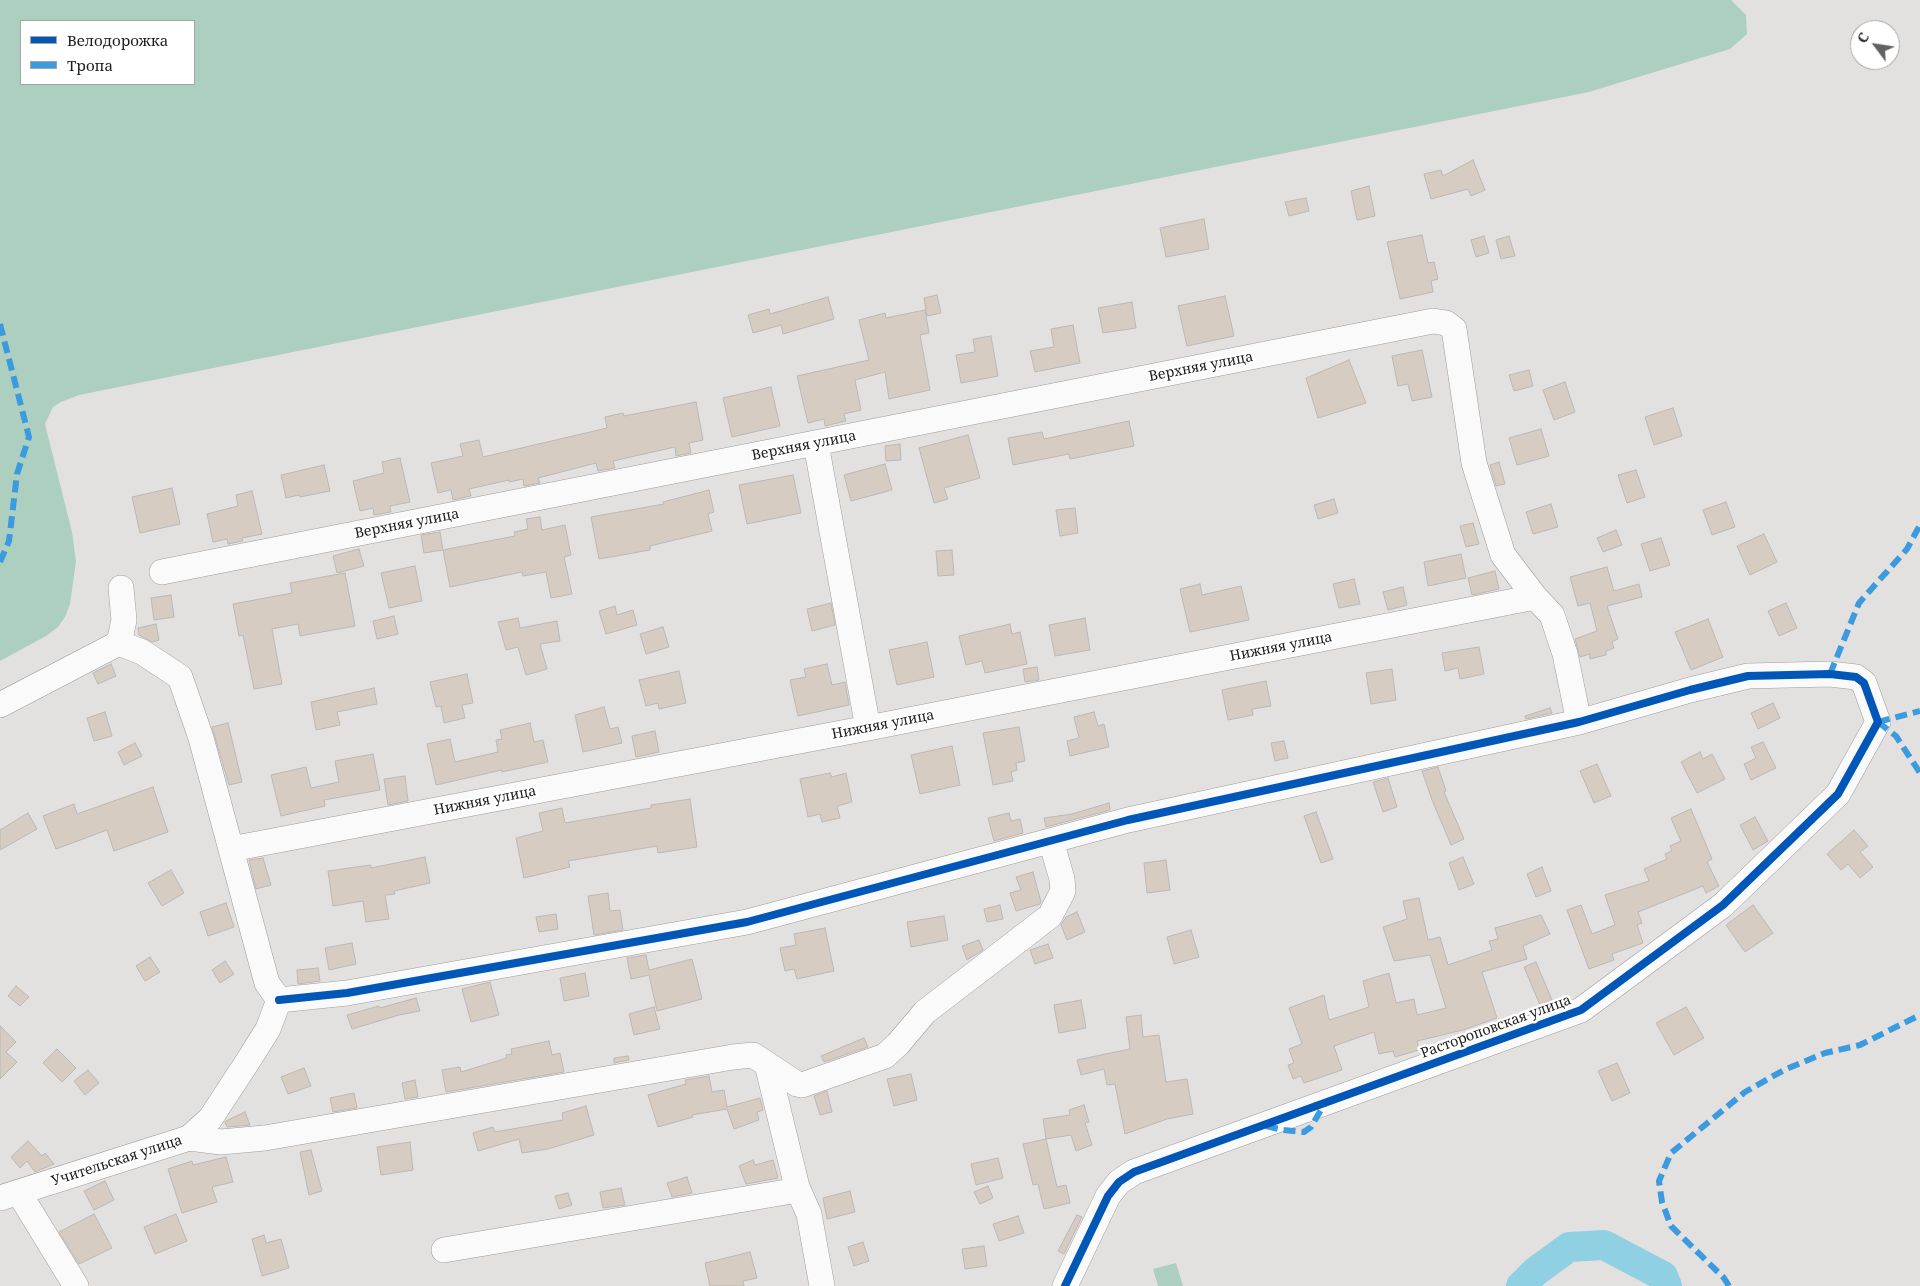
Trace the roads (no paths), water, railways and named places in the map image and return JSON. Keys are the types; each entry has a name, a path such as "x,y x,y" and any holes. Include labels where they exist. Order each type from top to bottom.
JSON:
{"street":[{"name":"Верхняя улица","path":"162,572 1433,321 1446,323 1454,329 1474,463 1503,556 1535,597"},
{"path":"816,444 868,728"},
{"path":"0,705 119,642 124,620 121,588"},
{"path":"119,642 142,652 180,677 201,738 267,983 279,1000 347,993 747,922 1128,820 1579,722 1565,654 1552,615 1535,597"},
{"name":"Нижняя улица","path":"231,849 868,728 1535,597"},
{"name":"Растороповская улица","path":"1064,1286 1108,1196 1119,1182 1134,1172 1581,1010 1723,905 1838,794 1878,722 1864,683 1856,676 1814,674 1748,676 1690,690 1579,722"},
{"path":"189,1138 221,1142 265,1138 752,1055 796,1084 802,1085 885,1056 898,1044 925,1012 1050,916 1063,892 1062,879 1051,841"},
{"name":"Учительская улица","path":"10,1195 189,1138 210,1119 248,1061 268,1030 279,1000"},
{"path":"767,1064 798,1190 809,1214 822,1286"},
{"path":"444,1250 798,1190"},
{"path":"10,1195 76,1286"}],"waterway":[{"path":"1521,1286 1535,1272 1569,1247 1604,1245 1663,1276 1667,1286"}]}
